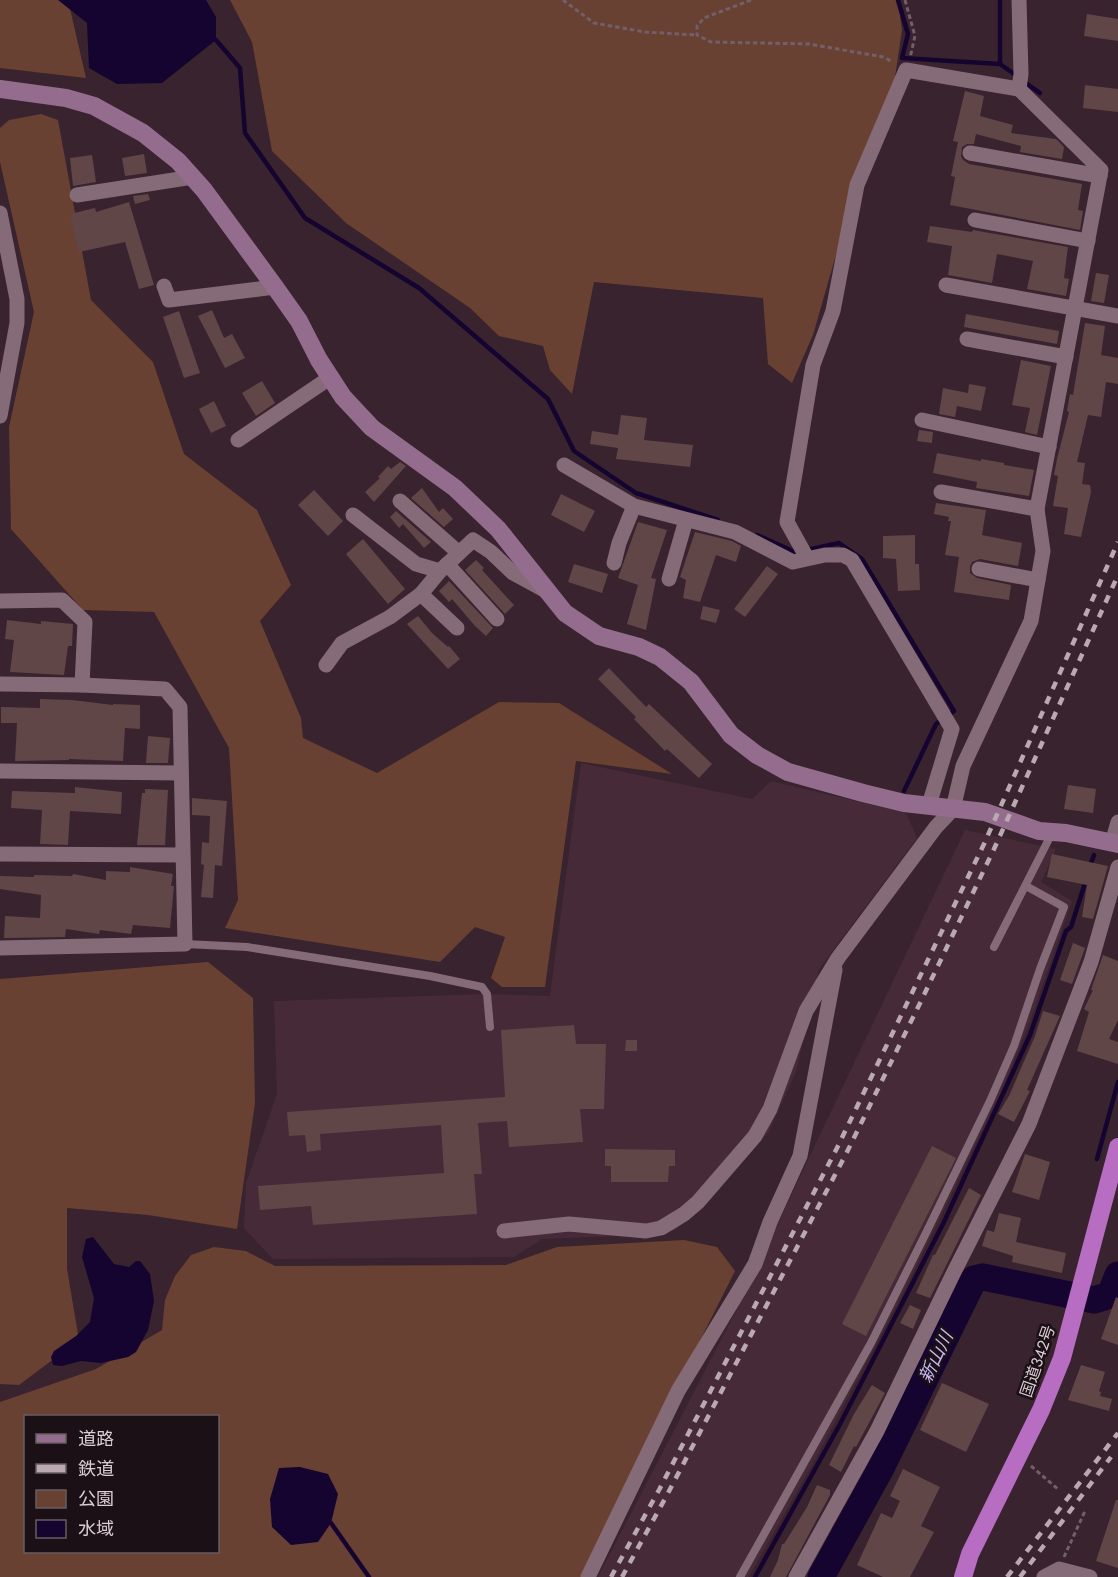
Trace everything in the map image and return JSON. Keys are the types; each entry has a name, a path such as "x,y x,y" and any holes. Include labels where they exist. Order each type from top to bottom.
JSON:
{"highway":[{"name":"国道342号","path":"963,1577 970,1554 1052,1384 1070,1329 1118,1147"}],"street":[{"path":"1019,0 1021,74 1019,89"},
{"path":"504,1230 568,1224 646,1231 661,1228 698,1202 755,1136 770,1109 806,1011 838,958 936,827 953,808 963,766 1031,621 1043,550 1037,509 1101,170 1019,89 906,70 857,185 833,311 813,365 787,522 807,558"},
{"path":"0,89 66,98 94,106 143,133 178,161 231,225 299,321 343,397 372,428 455,489 498,530 565,613 599,636 639,647 660,657 691,682 731,735 757,755 788,772 863,793 904,803 985,812 1039,831 1066,833 1115,844 1118,822"},
{"path":"970,153 1100,176"},
{"path":"77,195 193,177"},
{"path":"0,213 5,267 17,299 17,323 5,354 0,416"},
{"path":"975,220 1088,240"},
{"path":"946,285 1118,316"},
{"path":"164,286 169,300 275,287"},
{"path":"967,339 1066,357"},
{"path":"238,440 331,377"},
{"path":"922,420 1049,447"},
{"path":"564,465 634,506 735,532 793,562 825,555 843,555 852,560 952,729 929,806"},
{"path":"941,492 1037,509"},
{"path":"400,501 459,553"},
{"path":"614,563 619,543 634,506"},
{"path":"353,515 416,564 443,568 496,619"},
{"path":"669,579 686,519"},
{"path":"326,665 342,643 390,617 421,594 443,568 473,540 491,552 513,573 548,593"},
{"path":"979,569 1038,580"},
{"path":"421,594 457,628"},
{"path":"0,601 62,600 85,622 82,685"},
{"path":"0,684 165,689 180,707 184,944 0,948"},
{"path":"0,771 181,772"},
{"path":"0,854 182,855"},
{"path":"796,1577 878,1431 991,1196 1029,1124 1090,962 1118,867"},
{"path":"588,1577 678,1391 755,1264 770,1222 790,1181 800,1156 838,958"},
{"path":"1044,1577 1059,1569 1090,1577"}],"lane":[{"path":"994,947 1052,832"},
{"path":"740,1577 872,1343 990,1101 1014,1046 1064,906 1026,886"},
{"path":"184,944 247,947 430,976 482,987 487,993 490,1027"}],"path":[{"path":"563,0 594,23 645,32 697,35 711,42 809,44 883,57 906,70 915,36 905,0"},
{"path":"697,35 697,26 704,18 751,0"},
{"path":"1027,1437 1029,1464 1059,1490"},
{"path":"1059,1569 1085,1511"}],"shaded area":[{"path":"581,763 752,799 771,781 906,813 917,838 819,969 796,1072 768,1133 676,1230 645,1235 542,1239 514,1257 273,1259 244,1228 246,1183 277,1094 274,1001 487,994 550,996"},
{"path":"965,830 1056,849 1041,882 1072,901 1031,1019 1002,1090 905,1290 816,1458 749,1577 598,1577 737,1309"}],"green space":[{"path":"0,0 68,0 86,78 0,68"},
{"path":"230,0 898,0 902,30 894,84 861,168 813,335 792,383 768,364 763,298 594,282 572,394 550,370 543,346 499,336 470,308 346,223 272,151 252,42"},
{"path":"41,114 58,120 91,300 153,362 184,454 257,510 291,585 260,621 301,718 303,738 377,773 499,702 559,703 672,774 576,761 545,987 502,987 491,978 505,937 475,927 440,962 225,928 238,900 229,748 154,612 83,610 11,529 9,427 34,312 0,162 0,128 9,120"},
{"path":"208,962 253,998 255,1103 237,1229 148,1215 67,1208 67,1269 79,1340 19,1385 0,1384 0,979"},
{"path":"684,1240 717,1247 735,1271 581,1577 0,1577 0,1402 96,1369 162,1330 165,1300 175,1276 191,1255 214,1247 246,1251 275,1266 506,1265 557,1247"}],"water":[{"path":"58,0 206,0 216,17 216,40 162,83 117,84 89,68 87,23"},
{"path":"93,1237 114,1264 129,1267 136,1261 140,1261 150,1274 154,1301 148,1330 136,1352 128,1357 101,1363 81,1361 62,1366 53,1365 51,1357 54,1351 76,1336 90,1322 94,1298 82,1257 86,1239"},
{"path":"300,1467 328,1474 338,1494 331,1523 318,1542 291,1545 272,1527 270,1499 279,1468"}],"building":[{"path":"1087,14 1118,19 1118,41 1084,36"},
{"path":"1085,85 1118,89 1118,112 1083,108"},
{"path":"965,91 984,96 980,116 1013,125 1011,133 1056,139 1064,147 1062,159 1020,152 1021,146 976,134 974,144 962,147 963,160 969,164 1082,184 1078,210 1083,211 1080,230 950,205 955,177 951,176 958,142 953,141"},
{"path":"144,154 147,173 125,176 122,158"},
{"path":"92,155 96,182 73,186 70,158"},
{"path":"148,194 150,200 135,204 133,196"},
{"path":"129,202 154,285 139,289 125,242 79,252 70,214 95,208 96,212"},
{"path":"930,226 972,232 973,230 1068,247 1064,278 1069,279 1066,296 1027,289 1033,261 997,254 992,283 948,275 952,246 927,242"},
{"path":"1096,273 1109,275 1104,303 1091,301"},
{"path":"212,310 224,338 232,334 245,358 225,368 198,316"},
{"path":"179,311 200,373 184,378 163,317"},
{"path":"966,314 1059,331 1057,344 964,327"},
{"path":"1085,323 1105,326 1101,355 1118,358 1118,384 1106,382 1101,417 1088,415 1077,462 1085,463 1082,484 1090,485 1091,492 1081,537 1064,534 1068,508 1053,506 1058,476 1054,475 1069,412 1067,411 1070,394 1073,395"},
{"path":"1021,360 1051,366 1037,435 1025,432 1030,408 1012,405"},
{"path":"262,381 275,403 256,416 242,393"},
{"path":"969,384 986,387 981,411 957,406 955,417 939,414 943,388 968,393"},
{"path":"214,401 226,426 211,433 199,409"},
{"path":"621,415 647,418 644,440 693,445 690,467 616,459 618,448 590,444 592,431 618,435"},
{"path":"919,430 933,432 932,443 917,441"},
{"path":"937,453 1034,470 1029,496 976,488 977,482 933,473"},
{"path":"400,462 406,466 374,502 365,492 380,478 378,477 388,466 391,469"},
{"path":"422,488 439,512 443,508 453,519 444,527 411,498"},
{"path":"314,490 343,521 328,536 298,505"},
{"path":"561,494 595,511 584,532 551,515"},
{"path":"936,503 986,510 982,535 1022,543 1018,566 980,559 972,562 970,567 970,573 977,578 1011,585 1009,600 954,592 959,557 945,555 951,521 948,521 949,517 934,514"},
{"path":"396,511 431,542 424,548 403,524 399,528 390,517"},
{"path":"638,522 667,530 651,578 656,579 646,630 627,624 638,585 618,578"},
{"path":"695,532 732,541 741,546 736,562 716,555 700,602 683,598 686,580 680,577"},
{"path":"915,535 915,564 919,564 920,590 898,591 896,559 883,558 883,536"},
{"path":"363,539 405,589 388,604 346,554"},
{"path":"476,560 484,568 482,570 514,605 505,614 465,570"},
{"path":"574,564 608,574 602,593 568,582"},
{"path":"767,566 778,574 745,617 734,609"},
{"path":"449,581 493,628 486,636 452,599 449,602 439,591"},
{"path":"703,606 720,610 716,623 700,619"},
{"path":"418,616 432,633 449,646 460,659 448,669 407,624"},
{"path":"7,620 41,624 41,621 73,624 72,646 68,646 64,675 10,672 14,640 5,639"},
{"path":"609,668 646,707 649,704 712,764 699,778 667,749 665,751 634,719 636,717 598,679"},
{"path":"40,699 140,705 140,729 125,728 123,761 69,759 15,761 17,723 1,723 1,707 40,708"},
{"path":"148,736 170,738 168,763 146,763"},
{"path":"1068,785 1096,789 1093,813 1064,809"},
{"path":"75,787 122,792 121,814 70,811 68,845 40,844 42,810 11,808 12,791 75,793"},
{"path":"145,789 168,790 165,845 137,845 142,793 145,793"},
{"path":"192,798 227,801 222,866 215,865 213,898 201,897 204,865 201,864 202,842 209,843 210,816 192,815"},
{"path":"1052,854 1108,866 1093,919 1082,917 1087,885 1047,877"},
{"path":"130,867 173,874 170,928 133,925 131,934 100,930 99,934 66,929 65,937 4,938 5,916 40,918 41,895 0,889 0,876 72,876 73,874 106,880 106,871 130,872"},
{"path":"1073,943 1085,948 1072,984 1060,980"},
{"path":"1103,955 1118,961 1118,1020 1109,1039 1118,1042 1118,1064 1077,1051 1089,1012 1084,1009 1093,990 1091,990"},
{"path":"1043,1011 1060,1016 1027,1090 1030,1091 1014,1122 998,1114 1009,1096 1035,1036"},
{"path":"574,1025 576,1044 606,1044 604,1109 580,1109 583,1142 509,1147 507,1121 478,1123 482,1174 474,1174 477,1214 313,1225 311,1206 260,1210 258,1186 444,1173 441,1125 320,1134 321,1150 307,1152 305,1135 289,1136 287,1112 505,1097 501,1030"},
{"path":"626,1040 637,1040 637,1051 625,1051"},
{"path":"932,1146 956,1158 866,1336 842,1324"},
{"path":"605,1149 675,1150 675,1166 669,1166 668,1182 611,1182 611,1166 605,1166"},
{"path":"1025,1154 1050,1162 1039,1200 1012,1192"},
{"path":"969,1188 981,1195 930,1298 916,1293 933,1255"},
{"path":"999,1213 1021,1218 1016,1242 1066,1253 1062,1273 1012,1262 1013,1256 982,1246 987,1230 994,1232"},
{"path":"1116,1297 1118,1298 1118,1345 1101,1339"},
{"path":"910,1305 921,1310 913,1329 900,1323"},
{"path":"1081,1365 1105,1372 1099,1391 1100,1396 1112,1399 1109,1411 1068,1400"},
{"path":"942,1383 989,1404 966,1452 920,1430"},
{"path":"872,1385 885,1393 841,1472 829,1465 854,1414"},
{"path":"903,1469 940,1487 921,1526 934,1532 910,1577 883,1577 857,1565 881,1513 892,1518 900,1501 890,1496"},
{"path":"817,1485 830,1490 830,1495 786,1577 770,1577 782,1544 807,1507"},
{"path":"1116,1500 1118,1500 1118,1568 1096,1561"}],"waterway":[{"path":"898,0 908,34 902,58 1000,64"},
{"path":"1000,0 1000,64 1017,76"},
{"path":"216,40 240,68 245,133 305,218 419,288 548,399 574,451 636,493 718,520"},
{"path":"1023,81 1040,93"},
{"path":"757,535 799,552"},
{"path":"807,550 839,543 862,559 954,711 936,724 904,791"},
{"path":"1090,866 1094,855"},
{"path":"755,1577 839,1426 944,1222 1030,1035 1066,931 1071,927 1086,880"},
{"path":"1097,1159 1118,1082"},
{"name":"新山川","path":"821,1577 880,1470 974,1279 983,1277 1094,1300 1110,1295 1118,1275"},
{"path":"331,1523 369,1577"}],"railway":[{"path":"611,1577 659,1490 837,1148 984,844 1118,542"},
{"path":"622,1577 847,1152 994,849 1118,575"},
{"path":"1007,1577 1118,1433"},
{"path":"1020,1577 1111,1457"}]}
